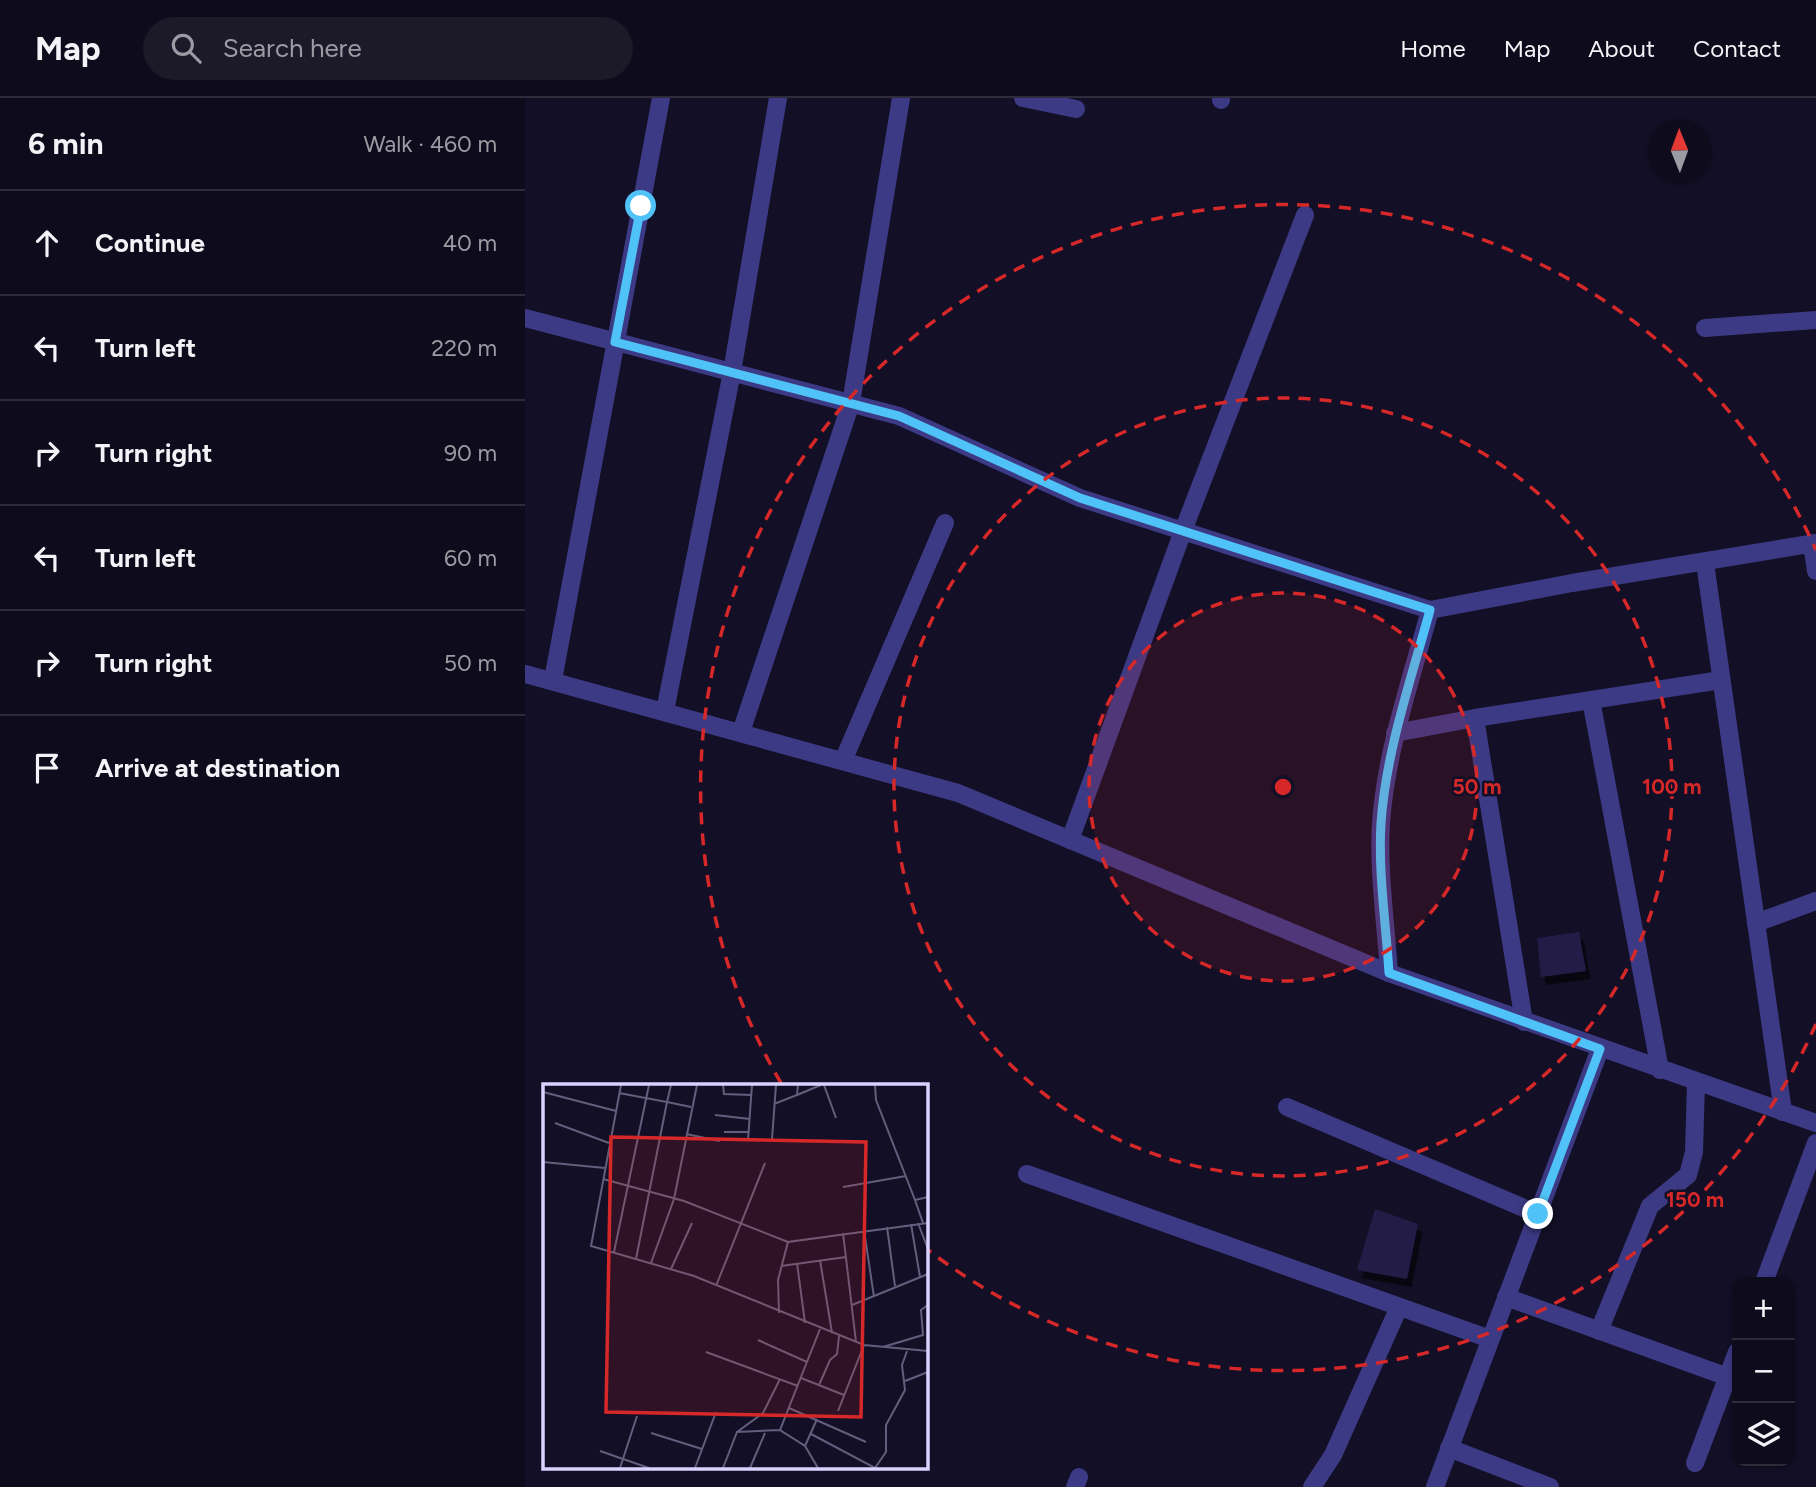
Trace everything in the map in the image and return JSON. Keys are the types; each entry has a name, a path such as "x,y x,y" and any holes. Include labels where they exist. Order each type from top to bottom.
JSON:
{"street":[{"path":"553,680 661,98"},
{"path":"665,711 732,372 778,98"},
{"path":"741,732 851,403 901,98"},
{"path":"1023,98 1076,109"},
{"path":"1070,840 1183,531 1305,215"},
{"path":"525,318 899,416 1080,498 1430,610 1572,583 1814,544 1816,571"},
{"path":"1705,328 1816,320"},
{"path":"843,761 945,523"},
{"path":"1705,563 1783,1112"},
{"path":"1389,973 1381,824 1395,733 1430,610"},
{"path":"525,674 958,793 1389,973 1816,1123"},
{"path":"1395,733 1721,680"},
{"path":"1591,700 1660,1070"},
{"path":"1475,718 1524,1022"},
{"path":"1756,923 1816,901"},
{"path":"1435,1487 1600,1049"},
{"path":"1599,1331 1650,1206 1688,1175 1693,1163 1696,1082"},
{"path":"1287,1107 1538,1214"},
{"path":"1766,1277 1816,1143"},
{"path":"1027,1174 1490,1339"},
{"path":"1507,1297 1728,1377"},
{"path":"1312,1487 1333,1455 1399,1307"},
{"path":"1695,1463 1732,1366"},
{"path":"1449,1448 1550,1487"}],"building":[{"path":"1579,932 1586,971 1541,977 1537,938"},
{"path":"1375,1209 1418,1224 1407,1279 1357,1270"}],"route":[{"path":"641,206 615,342 899,416 1080,498 1430,610 1395,733 1383,806 1381,837 1389,973 1600,1049 1538,1214"}]}
